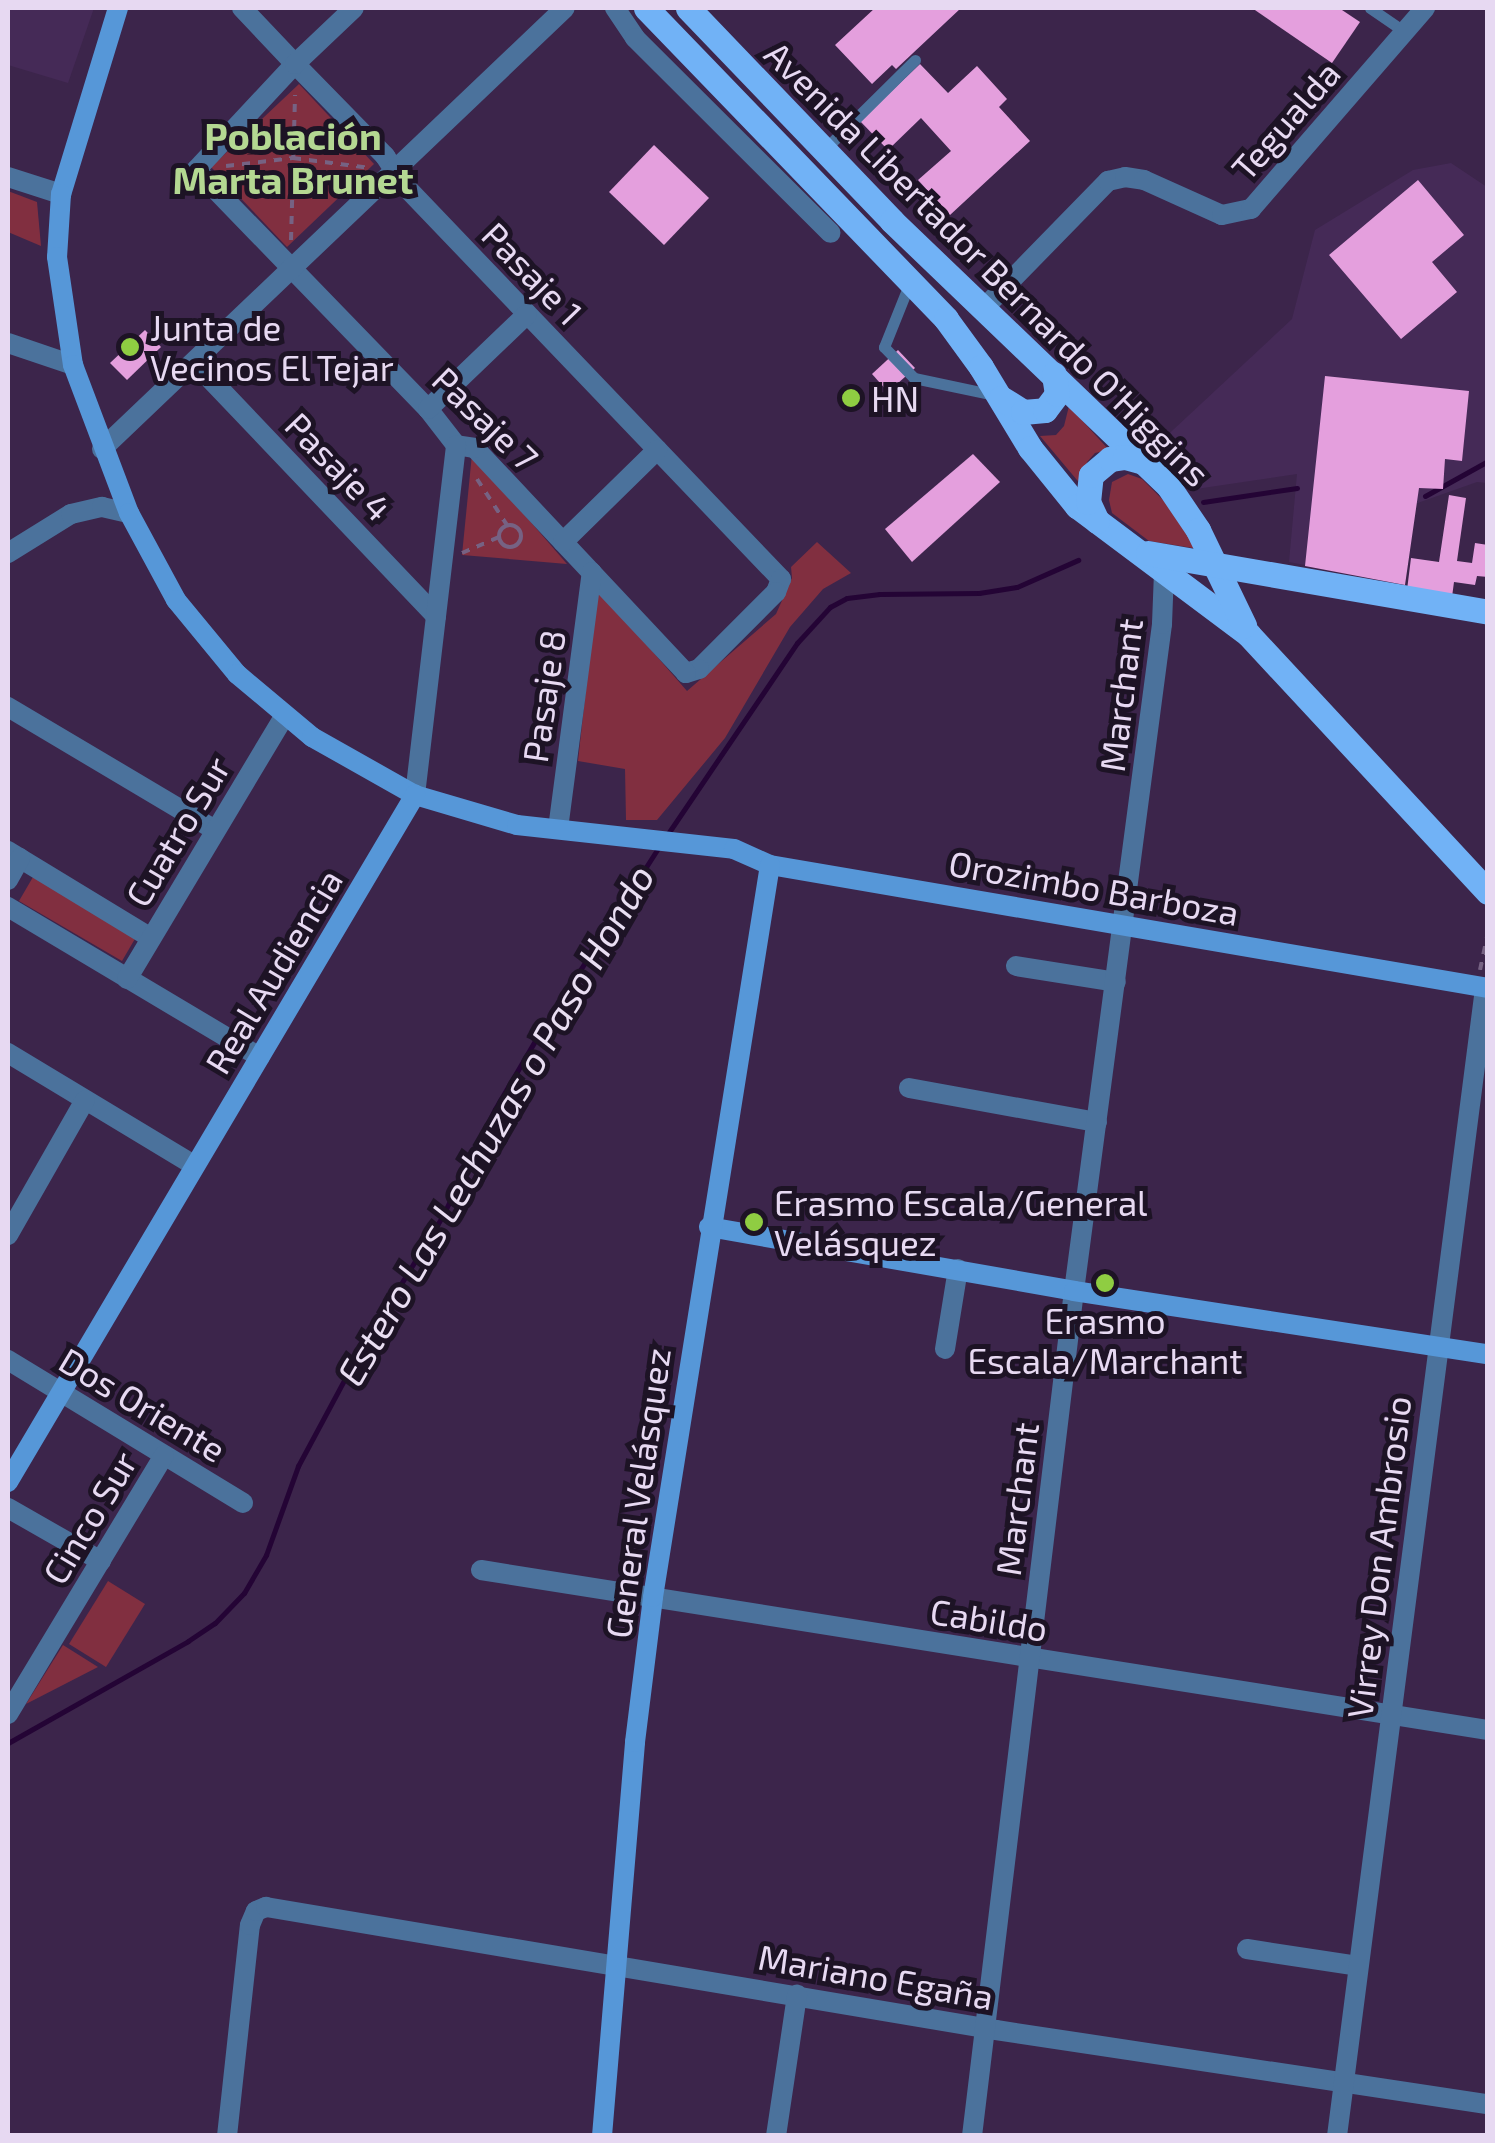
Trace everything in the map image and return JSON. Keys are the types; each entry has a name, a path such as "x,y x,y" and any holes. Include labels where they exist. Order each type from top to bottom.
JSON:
{"main road":[{"name":"Avenida Libertador Bernardo O'Higgins","path":"688,8 824,150 1169,487 1186,511 1248,634"},
{"name":"Avenida Libertador Bernardo O'Higgins","path":"648,10 818,204 910,282 962,340 1052,479 1098,522 1248,634 1488,892"},
{"path":"999,396 1023,412 1038,413 1054,401 1058,388 1054,374"},
{"path":"1098,522 1088,502 1091,476 1117,457 1140,461"},
{"path":"1130,545 1164,558 1488,612"}],"street":[{"name":"Orozimbo Barboza","path":"118,8 60,194 57,257 72,365 128,513 158,572 196,626 237,674 284,717 340,756 415,794 517,824 734,848 770,864 1124,926 1485,981"},
{"name":"Pasaje 1","path":"242,8 781,579 776,592 699,669 686,673"},
{"path":"196,170 295,64 354,8"},
{"path":"102,449 564,8"},
{"name":"Avenida Libertador Bernardo O'Higgins","path":"616,8 635,38 818,204 831,234"},
{"name":"Tegualda","path":"986,306 1108,180 1144,180 1222,215 1251,208 1425,8"},
{"name":"Avenida Libertador Bernardo O'Higgins","path":"635,38 648,10"},
{"name":"Pasaje 7","path":"196,170 428,409 456,445 475,448 686,673"},
{"path":"8,177 60,194"},
{"path":"428,409 527,314"},
{"path":"8,343 72,365"},
{"name":"Pasaje 4","path":"194,362 436,616"},
{"name":"Real Audiencia","path":"8,1482 415,794 456,445"},
{"path":"562,542 657,450"},
{"path":"8,552 71,514 102,508 128,513"},
{"name":"Pasaje 8","path":"558,829 592,572"},
{"name":"Marchant","path":"972,2136 1074,1291 1124,926 1164,572"},
{"path":"8,707 215,830"},
{"name":"Cuatro Sur","path":"128,979 284,717"},
{"path":"8,880 14,854 152,938"},
{"name":"General Velásquez","path":"602,2136 620,1965 635,1742 652,1597 770,864"},
{"path":"8,907 260,1057"},
{"path":"1016,966 1116,982"},
{"name":"Virrey Don Ambrosio","path":"1337,2136 1485,981"},
{"path":"8,1053 195,1166"},
{"path":"909,1088 1097,1122"},
{"path":"8,1235 85,1100"},
{"path":"709,1227 1074,1291 1488,1354"},
{"path":"945,1349 958,1269"},
{"name":"Dos Oriente","path":"8,1360 244,1503"},
{"name":"Cinco Sur","path":"8,1714 164,1455"},
{"path":"8,1508 101,1560"},
{"name":"Cabildo","path":"482,1570 1488,1730"},
{"name":"Mariano Egaña","path":"227,2136 250,1924 256,1911 266,1907 985,2028 1488,2104"},
{"path":"1247,1949 1358,1966"},
{"path":"776,2136 797,1996"}],"lane":[{"path":"1370,8 1405,32"},
{"path":"824,150 915,60"},
{"path":"910,282 884,347 914,378 999,396"}],"path":[{"path":"290,270 295,64"},
{"path":"196,170 293,158 394,171"},
{"path":"458,555 499,537 507,525 515,526 521,534 512,547 499,537"},
{"path":"1485,981 1487,934"}],"shaded area":[{"path":"8,8 94,8 68,83 8,65"},
{"path":"299,84 374,164 287,247 211,167"},
{"path":"1451,163 1487,187 1487,483 1477,482 1412,505 1400,583 1289,562 1297,474 1196,489 1159,443 1292,319 1315,230 1413,170"},
{"path":"8,191 37,202 41,246 8,232"},
{"path":"1069,406 1109,450 1095,453 1087,462 1082,486 1040,436 1056,435 1064,426"},
{"path":"472,454 567,564 462,555"},
{"path":"1128,474 1142,479 1169,506 1199,549 1149,541 1112,513 1112,482"},
{"path":"817,542 851,573 823,589 790,627 725,738 657,820 626,820 625,769 578,761 597,588 687,691 776,614 792,578 791,567"},
{"path":"33,877 136,937 122,961 19,901"},
{"path":"108,1581 145,1604 106,1667 69,1644"},
{"path":"63,1645 98,1667 26,1704"}],"building":[{"path":"875,8 961,8 896,69 892,65 872,84 835,45"},
{"path":"1252,8 1339,8 1360,22 1332,63"},
{"path":"920,64 948,93 977,66 1007,99 999,107 1030,141 950,215 918,180 951,151 921,118 888,150 860,121"},
{"path":"654,145 709,198 664,245 609,192"},
{"path":"1418,180 1464,235 1432,262 1457,292 1401,339 1329,255"},
{"path":"145,330 161,347 127,380 110,363"},
{"path":"898,350 915,368 888,392 872,374"},
{"path":"1325,376 1469,391 1462,461 1445,459 1443,489 1419,488 1405,585 1305,566"},
{"path":"973,454 1000,482 912,562 885,529"},
{"path":"1449,495 1466,498 1457,561 1472,563 1475,543 1488,545 1488,577 1477,576 1475,585 1454,582 1452,597 1407,590 1411,558 1439,562"}],"waterway":[{"name":"Estero Las Lechuzas o Paso Hondo","path":"1425,496 1488,461"},
{"name":"Estero Las Lechuzas o Paso Hondo","path":"1203,502 1297,488"},
{"name":"Estero Las Lechuzas o Paso Hondo","path":"667,835 797,643 830,607 847,598 880,594 979,593 1017,587 1078,560"},
{"name":"Estero Las Lechuzas o Paso Hondo","path":"8,1743 188,1641 215,1623 244,1593 266,1555 298,1466 358,1354 442,1217 495,1109 536,1039 658,848"}],"place":[{"name":"Junta de Vecinos El Tejar","path":"130,347"},
{"name":"HN","path":"851,398"},
{"name":"Erasmo Escala/General Velásquez","path":"754,1222"},
{"name":"Erasmo Escala/Marchant","path":"1105,1283"}],"district":[{"name":"Población Marta Brunet","path":"293,158"}]}
